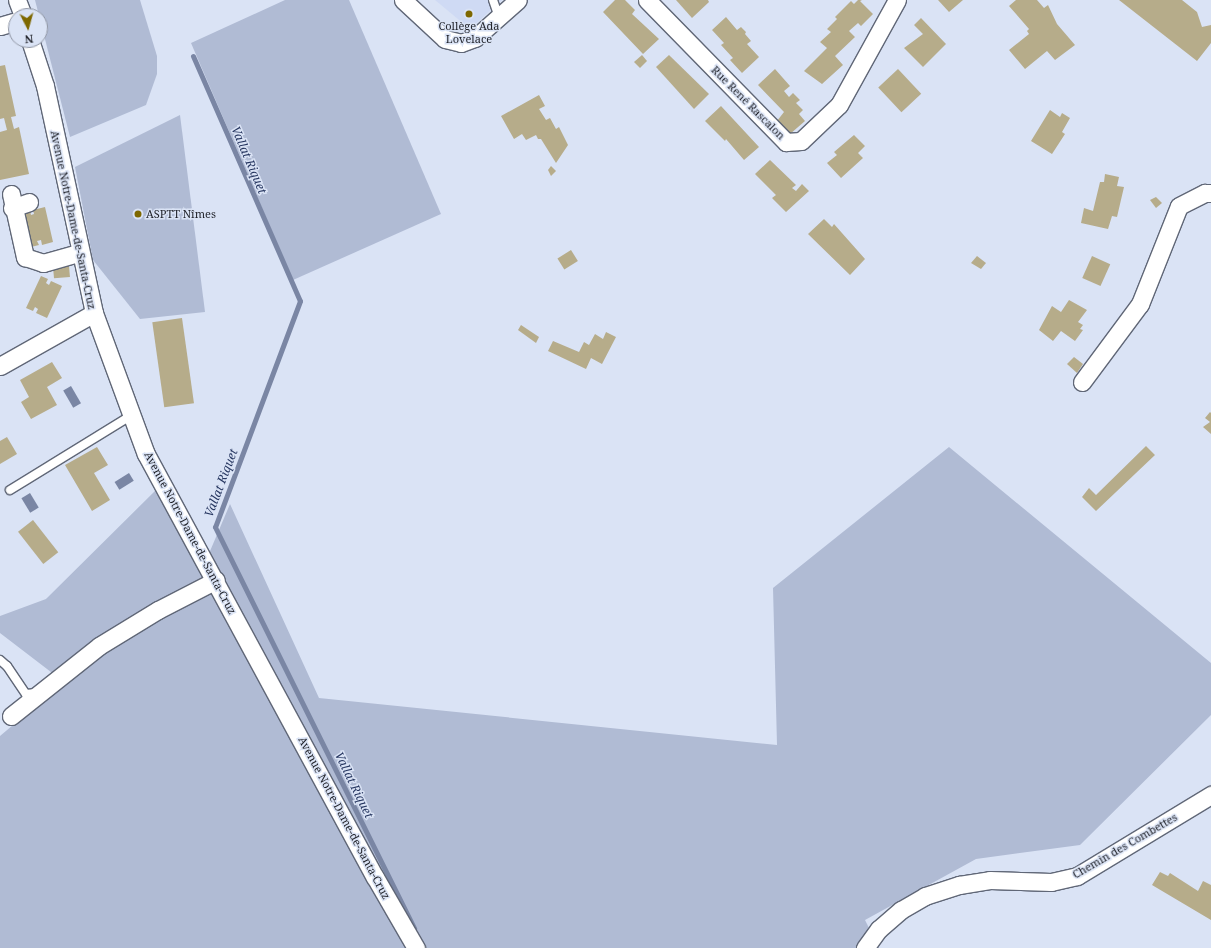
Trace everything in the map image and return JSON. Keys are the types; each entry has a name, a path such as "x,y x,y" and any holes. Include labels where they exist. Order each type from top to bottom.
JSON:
{"street":[{"path":"403,0 445,39 461,43 475,38 518,0"},
{"name":"Rue René Rascalon","path":"647,0 786,142 801,141 839,105 896,0"},
{"name":"Avenue Notre-Dame-de-Santa-Cruz","path":"33,48 45,86 79,253 94,313 146,454 216,580 374,876 416,948"},
{"path":"1082,382 1140,304 1179,206 1205,193 1211,193"},
{"path":"29,202 11,201 25,257 43,263 79,253"},
{"path":"0,366 94,313"},
{"path":"11,716 100,646 158,610 216,580"},
{"name":"Chemin des Combettes","path":"864,948 879,929 901,910 925,896 959,885 990,880 1051,882 1077,876 1211,795"}],"lane":[{"path":"493,0 499,17"},
{"path":"10,490 132,415"},
{"path":"0,660 7,666 26,694 42,692"}],"shaded area":[{"path":"35,0 140,0 157,56 157,74 146,105 70,137 47,48 48,8 37,8"},
{"path":"285,0 349,0 441,214 293,280 191,43"},
{"name":"Collège Ada Lovelace","path":"435,0 502,0 470,29"},
{"name":"ASPTT Nîmes","path":"180,115 205,312 140,319 93,260 75,167"},
{"path":"71,386 81,403 73,408 63,390"},
{"path":"949,447 1211,663 1211,715 1080,845 976,859 865,920 879,948 0,948 0,736 64,682 0,633 0,616 46,599 156,490 202,570 230,504 319,698 777,745 773,588"},
{"path":"129,473 134,481 119,490 115,482"},
{"path":"30,493 39,508 30,513 21,498"}],"building":[{"path":"615,0 625,0 635,10 632,14 659,39 643,54 603,12"},
{"path":"676,0 708,0 709,2 692,18"},
{"path":"858,0 862,0 860,1 873,14 861,26 858,23 849,31 855,37 835,56 843,65 822,84 804,71 827,48 820,42 831,32 827,29 837,19 835,17 851,1 854,4"},
{"path":"938,0 963,0 949,12"},
{"path":"1016,0 1037,0 1044,8 1048,5 1057,24 1075,45 1055,60 1047,51 1025,69 1009,50 1029,34 1027,31 1029,29 1009,6"},
{"path":"1119,0 1182,0 1197,12 1202,27 1211,25 1211,43 1197,61"},
{"path":"726,17 737,30 741,27 746,32 745,34 751,41 747,44 759,57 742,73 730,60 733,58 721,45 724,43 712,30"},
{"path":"921,18 946,44 923,67 904,48 923,34 914,25"},
{"path":"642,55 647,61 640,68 634,62"},
{"path":"669,55 709,94 694,109 656,67"},
{"path":"5,65 16,116 11,117 14,129 19,127 29,174 0,180 0,132 7,130 4,118 0,119 0,66"},
{"path":"775,69 790,86 784,91 789,97 793,93 800,100 796,103 803,110 799,114 805,121 790,134 777,121 784,112 758,85"},
{"path":"898,69 921,94 901,112 878,87"},
{"path":"539,95 545,106 539,109 546,120 550,118 556,129 559,127 568,145 556,163 541,139 538,139 536,135 526,140 522,134 514,139 501,116"},
{"path":"721,106 759,147 744,160 726,139 725,141 705,121"},
{"path":"1050,110 1060,117 1062,113 1070,118 1062,132 1065,134 1052,154 1031,141"},
{"path":"854,135 865,146 858,153 863,158 841,178 827,163 837,155 834,152"},
{"path":"770,160 796,185 792,188 796,191 802,184 809,191 786,212 772,198 776,195 755,174"},
{"path":"551,166 556,171 551,176 548,170"},
{"path":"1105,174 1119,177 1117,186 1124,187 1117,217 1112,216 1108,229 1081,223 1084,208 1093,211 1100,182 1104,182"},
{"path":"1156,197 1162,203 1156,208 1150,200"},
{"path":"45,207 53,242 42,245 41,240 37,241 39,245 31,247 22,213 30,211 31,215 34,214 33,210"},
{"path":"824,219 832,227 834,224 865,259 850,275 808,234"},
{"path":"571,250 578,261 564,270 557,258"},
{"path":"977,256 986,263 981,269 971,263"},
{"path":"1092,256 1110,264 1101,286 1082,278"},
{"path":"69,266 70,277 54,278 53,267"},
{"path":"41,276 48,279 46,283 49,285 51,281 62,286 47,318 36,313 38,309 35,307 33,311 26,308"},
{"path":"1069,300 1087,310 1078,322 1083,325 1080,329 1083,330 1075,341 1061,331 1053,341 1039,330 1052,306 1061,312"},
{"path":"182,318 194,403 164,407 152,322"},
{"path":"521,325 539,337 536,343 518,330"},
{"path":"606,332 616,337 602,364 591,358 586,369 548,351 553,341 579,352 584,342 589,345 595,334 603,339"},
{"path":"1074,357 1083,364 1077,373 1067,364"},
{"path":"52,362 62,378 47,387 57,405 31,419 21,402 29,397 20,380"},
{"path":"1210,412 1211,434 1203,427 1210,422 1205,418"},
{"path":"7,437 17,454 0,464 0,441"},
{"path":"1146,446 1155,455 1096,511 1082,497 1089,488 1096,495"},
{"path":"97,447 108,465 94,473 110,500 92,511 65,465"},
{"path":"33,520 58,552 43,564 18,532"},
{"path":"1160,872 1168,876 1170,873 1198,891 1203,881 1211,885 1211,920 1152,885"}],"waterway":[{"name":"Vallat Riquet","path":"193,56 300,301 215,527 414,928"}],"place":[{"name":"Collège Ada Lovelace","path":"469,14"},
{"name":"ASPTT Nîmes","path":"138,214"}]}
